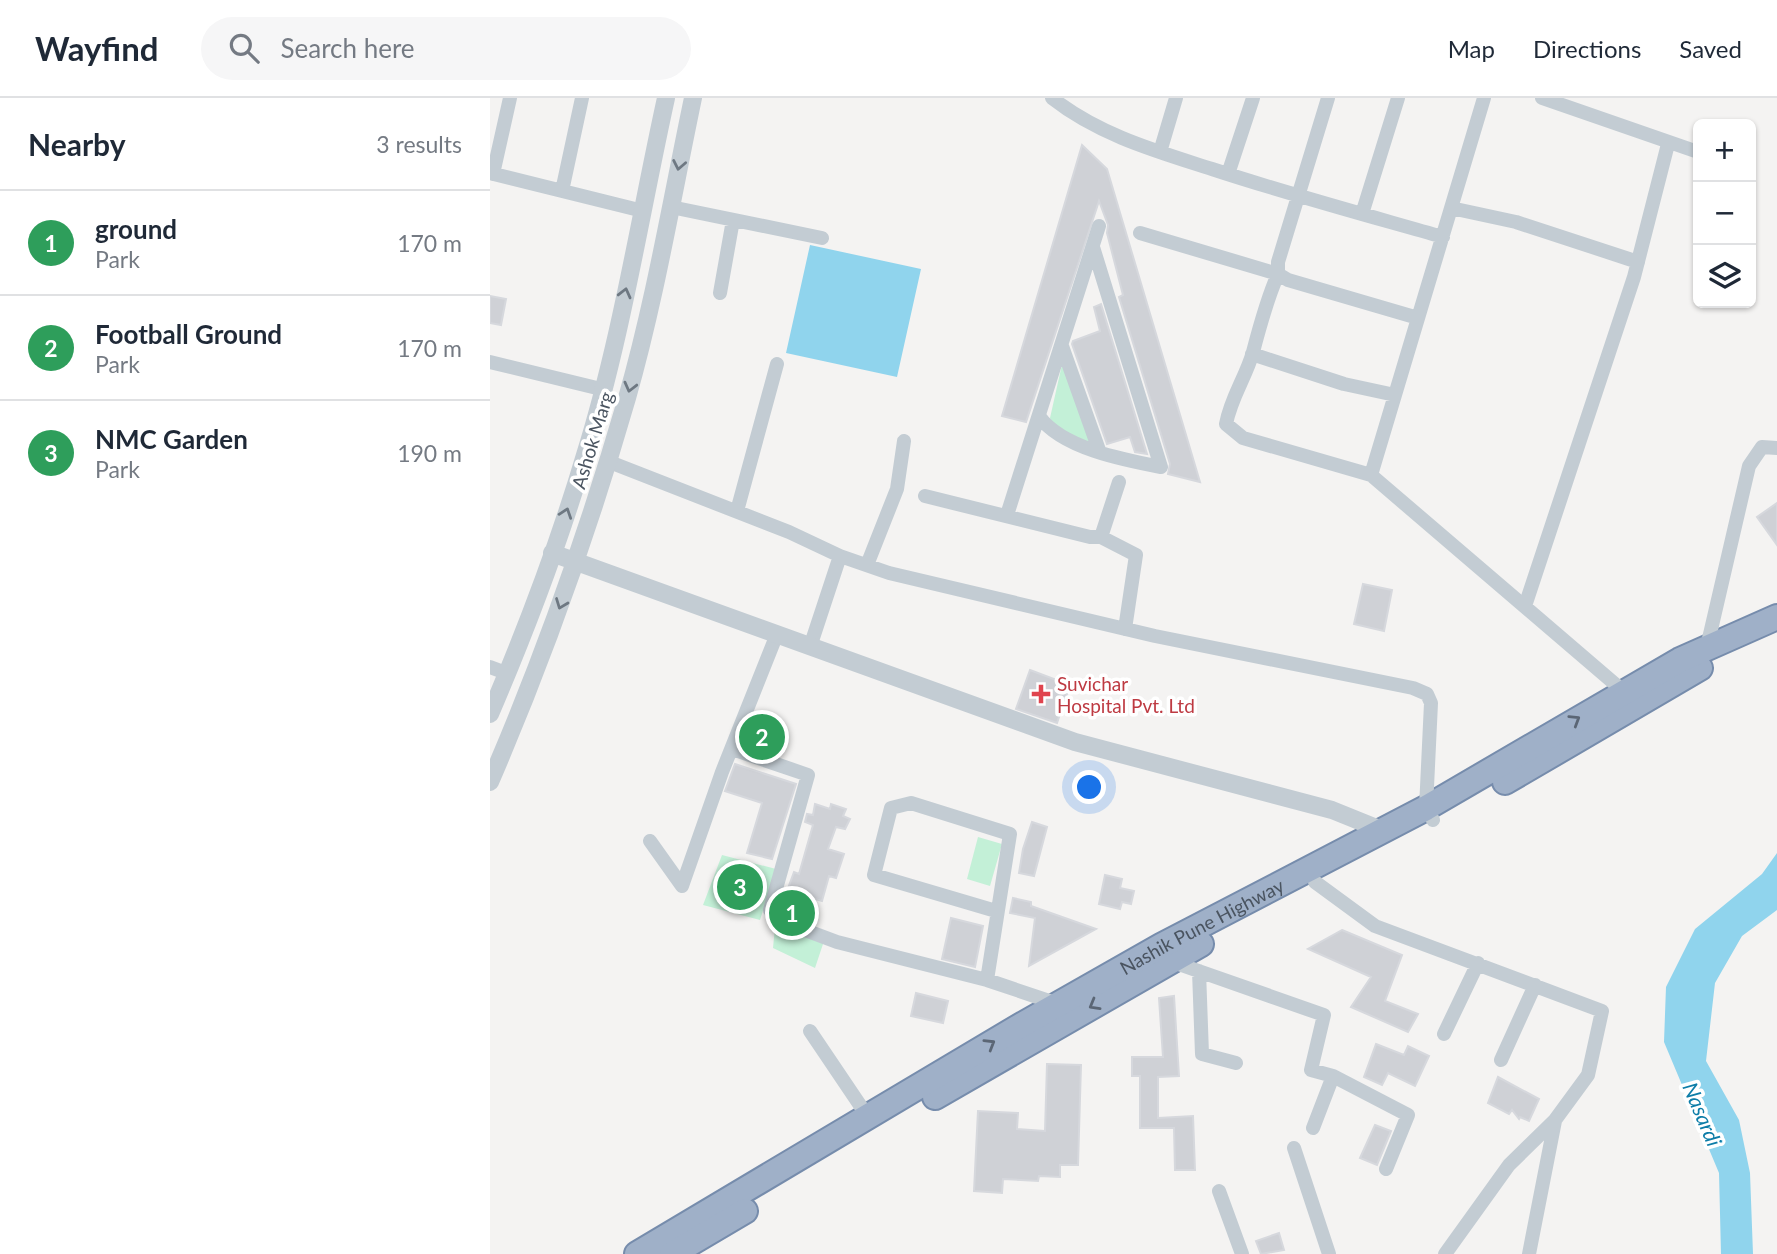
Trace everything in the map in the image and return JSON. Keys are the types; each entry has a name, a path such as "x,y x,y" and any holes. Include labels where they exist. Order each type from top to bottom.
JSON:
{"highway":[{"name":"Nashik Pune Highway","path":"675,1253 934,1097 1170,961 1315,882 1630,697 1707,647 1777,617"},
{"name":"Nashik Pune Highway","path":"1630,697 1777,633"},
{"name":"Nashik Pune Highway","path":"637,1254 1058,1004 1161,946 1384,831 1430,814"}],"street":[{"path":"510,98 491,174 643,211"},
{"path":"562,191 582,98"},
{"name":"Ashok Marg","path":"490,714 498,670 552,553 586,453 643,211 666,98"},
{"name":"Ashok Marg","path":"490,782 577,561 627,396 693,98"},
{"path":"1052,98 1092,124 1127,141 1297,195 1443,237"},
{"path":"1160,152 1176,98"},
{"path":"1228,174 1253,98"},
{"path":"1328,98 1297,195 1278,262 1278,274 1267,300 1252,354 1230,404 1226,424 1242,438 1371,475 1630,697"},
{"path":"1362,214 1398,98"},
{"path":"1371,475 1484,98"},
{"path":"1542,98 1693,151"},
{"path":"1525,606 1638,262 1668,144"},
{"path":"671,207 822,238"},
{"path":"1451,208 1516,222 1638,262"},
{"path":"720,293 733,220"},
{"path":"1007,515 1099,226"},
{"path":"1139,233 1418,318"},
{"path":"1039,416 1057,436 1161,467 1093,247"},
{"path":"1062,346 1099,450"},
{"path":"1252,354 1344,384 1395,395"},
{"path":"490,362 601,389"},
{"path":"737,511 776,364"},
{"path":"867,565 897,489 904,441"},
{"path":"1707,647 1749,467 1762,447 1777,448"},
{"path":"607,461 867,565 1125,629 1413,688 1427,694 1433,716 1430,814"},
{"path":"1101,537 1119,482"},
{"path":"925,496 1090,537 1101,537 1136,555 1125,629"},
{"path":"552,553 1075,743 1332,810 1384,831"},
{"path":"810,647 841,556"},
{"path":"650,841 682,886 777,634"},
{"path":"732,750 808,775 771,910 781,922 837,942 987,979 1058,1004"},
{"path":"987,979 1010,834 911,803 891,808 874,875 996,911"},
{"path":"1315,882 1375,926 1602,1010 1588,1075 1555,1120 1509,1165 1445,1254"},
{"path":"1170,961 1324,1015 1309,1067 1314,1072 1333,1076 1407,1113 1409,1119 1386,1169"},
{"path":"1444,1034 1478,963"},
{"path":"1199,971 1202,1054 1236,1063"},
{"path":"1502,1060 1535,985"},
{"path":"810,1031 869,1117"},
{"path":"1313,1128 1333,1076"},
{"path":"1529,1254 1555,1120"},
{"path":"1294,1148 1329,1254"},
{"path":"1219,1191 1242,1254"}],"green space":[{"path":"1063,360 1091,446 1054,430 1050,418"},
{"path":"753,715 786,727 770,757 739,748"},
{"path":"978,837 1002,844 990,886 967,879"},
{"path":"722,855 776,869 760,920 703,905"},
{"path":"779,895 806,902 801,924 784,919 777,908"},
{"path":"775,927 824,941 815,968 773,948"}],"water":[{"path":"810,245 921,269 897,377 786,353"},
{"name":"Nasardi","path":"1777,853 1777,910 1742,936 1715,983 1706,1061 1739,1120 1750,1173 1753,1254 1721,1254 1719,1173 1664,1042 1666,987 1695,929 1762,874"}],"building":[{"path":"1082,145 1107,169 1200,482 1168,474 1170,464 1119,297 1123,295 1107,233 1108,225 1099,201 1026,422 1002,416"},
{"path":"490,296 506,299 501,325 490,323"},
{"path":"1101,304 1147,454 1135,452 1130,437 1107,444 1072,344 1073,341 1100,331 1094,307"},
{"path":"1777,503 1777,545 1757,517"},
{"path":"1363,584 1392,590 1384,631 1354,624"},
{"path":"1030,670 1070,685 1057,723 1016,709"},
{"path":"735,764 796,784 772,859 747,853 762,803 725,791"},
{"path":"815,804 830,809 831,804 846,809 843,816 850,819 845,829 836,827 828,849 844,854 836,878 829,876 822,901 787,891 794,872 799,874 813,825 805,822 807,814 813,815"},
{"path":"1032,822 1047,827 1034,876 1019,873"},
{"path":"1105,875 1122,879 1120,888 1134,891 1131,904 1122,902 1120,909 1099,904"},
{"path":"1013,898 1031,902 1031,906 1096,929 1029,966 1035,918 1010,913"},
{"path":"951,918 983,926 975,967 942,959"},
{"path":"1342,930 1402,955 1385,1001 1418,1014 1408,1032 1351,1007 1371,977 1308,949"},
{"path":"916,993 948,1001 943,1023 911,1016"},
{"path":"1174,996 1179,1076 1158,1077 1158,1118 1193,1116 1195,1170 1175,1170 1174,1128 1140,1128 1140,1076 1132,1076 1132,1057 1163,1057 1159,998"},
{"path":"1376,1044 1404,1055 1408,1046 1429,1056 1415,1086 1388,1073 1382,1085 1364,1077"},
{"path":"1047,1064 1081,1065 1078,1165 1060,1165 1060,1177 1039,1176 1038,1181 1003,1179 1002,1193 974,1191 978,1111 1018,1113 1017,1129 1045,1131"},
{"path":"1498,1077 1539,1099 1529,1121 1520,1117 1519,1119 1512,1110 1509,1114 1488,1103"},
{"path":"1375,1125 1391,1131 1377,1165 1360,1158"},
{"path":"1279,1233 1284,1250 1261,1254 1256,1241"}],"place":[{"name":"Suvichar Hospital Pvt. Ltd","path":"1041,694"},
{"name":"Football Ground","path":"762,737"},
{"name":"NMC Garden","path":"740,887"},
{"name":"ground","path":"792,913"}]}
